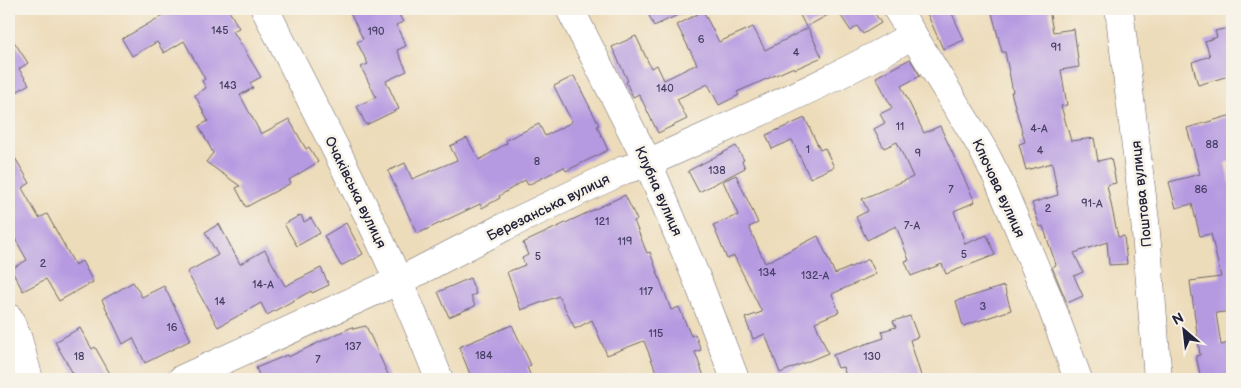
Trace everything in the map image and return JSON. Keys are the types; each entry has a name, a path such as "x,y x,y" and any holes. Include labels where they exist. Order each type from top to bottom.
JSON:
{"street":[{"name":"Очаківська вулиця","path":"265,9 398,280 439,379"},
{"name":"Клубна вулиця","path":"570,9 648,163 702,291 735,379"},
{"name":"Ключова вулиця","path":"898,9 981,146 998,179 1049,300 1078,379"},
{"name":"Поштова вулиця","path":"1119,9 1144,211 1158,379"},
{"name":"Березанська вулиця","path":"182,379 398,280 624,170 648,163 798,94 913,35"},
{"path":"9,318 18,339 29,379"}],"building":[{"path":"174,9 228,9 239,28 233,31 261,77 250,83 253,88 240,95 261,134 289,119 306,149 309,147 318,162 289,180 291,183 246,207 236,188 240,186 206,162 213,153 199,126 208,121 195,95 206,88 202,81 205,79 184,41 164,53 157,42 132,56 122,39"},
{"path":"348,9 396,9 403,22 396,25 406,46 397,50 407,71 386,81 399,109 366,125 357,106 376,97 361,67 368,64 357,42 363,39"},
{"path":"646,9 691,9 654,26"},
{"path":"797,9 872,9 881,23 863,34 857,26 851,31 837,10 806,27"},
{"path":"925,9 950,9 964,40 943,49"},
{"path":"991,9 1049,9 1053,32 1074,29 1079,67 1061,70 1067,105 1061,106 1071,141 1094,138 1098,161 1111,158 1116,183 1107,185 1118,237 1124,236 1127,264 1109,265 1107,242 1074,253 1083,272 1074,276 1083,296 1067,303 1052,267 1056,265 1043,226 1040,227 1032,203 1058,195 1052,163 1026,170 1019,144 1025,142 1011,92 1013,92 1005,52 1002,52"},
{"path":"703,11 719,42 753,27 765,50 808,28 822,57 737,92 739,95 719,105 708,84 677,99 687,119 658,133 639,94 633,97 626,82 628,81 612,47 636,36 651,68 657,65 664,80 697,64 677,25"},
{"path":"1232,27 1232,75 1198,85 1192,62 1210,56 1205,41 1217,37 1215,31"},
{"path":"9,34 28,63 19,69 29,84 9,97"},
{"path":"910,59 920,76 901,86 924,133 940,126 975,202 954,211 965,244 987,235 995,255 946,274 942,264 911,276 905,261 909,260 896,226 867,240 856,217 868,211 862,199 913,177 897,142 884,148 874,129 885,123 880,114 892,108 876,77"},
{"path":"574,76 599,125 597,126 608,150 566,171 564,167 528,185 525,180 482,208 480,204 417,234 388,171 405,163 412,179 457,160 450,146 467,138 479,160 507,143 506,140 539,124 545,136 572,122 554,86"},
{"path":"1232,115 1232,160 1225,163 1232,193 1232,311 1216,313 1221,345 1232,342 1232,379 1201,379 1196,356 1200,355 1190,281 1221,277 1211,234 1200,236 1192,204 1176,208 1169,182 1200,174 1187,128"},
{"path":"805,118 820,150 825,148 834,167 810,178 792,140 772,149 766,135"},
{"path":"736,146 744,160 742,161 745,168 699,192 688,171"},
{"path":"9,148 30,183 22,188 39,218 47,214 75,265 82,261 93,282 59,301 46,279 23,291 11,269 27,260 9,228"},
{"path":"736,175 758,223 749,227 765,263 818,236 835,274 869,259 876,274 832,294 839,312 815,322 828,353 780,373 765,334 753,339 745,318 762,312 734,256 727,259 713,225 738,215 723,181"},
{"path":"625,195 637,220 634,221 647,253 650,252 671,310 679,307 691,336 695,334 701,350 695,352 705,379 659,379 644,341 607,355 592,320 575,329 559,296 521,310 507,272 525,265 522,258 528,255 523,243"},
{"path":"301,215 304,222 311,218 320,233 297,246 284,224"},
{"path":"346,223 363,254 341,266 324,236"},
{"path":"219,224 240,264 265,250 285,286 321,268 329,285 312,293 311,291 267,315 261,303 218,327 187,272 218,255 205,232"},
{"path":"470,278 476,294 471,296 475,306 449,317 438,292"},
{"path":"133,282 142,297 164,286 191,340 145,363 133,338 123,344 102,300"},
{"path":"1004,286 1011,310 963,326 956,301"},
{"path":"910,316 918,337 910,340 922,379 847,379 843,367 838,368 833,355 884,338 882,331 896,327 893,321"},
{"path":"512,325 531,365 527,367 532,379 472,379 459,347"},
{"path":"366,326 390,379 261,379 256,368 287,355 288,357 352,327 353,329"},
{"path":"80,328 92,349 95,347 113,379 76,379 55,342"}]}
